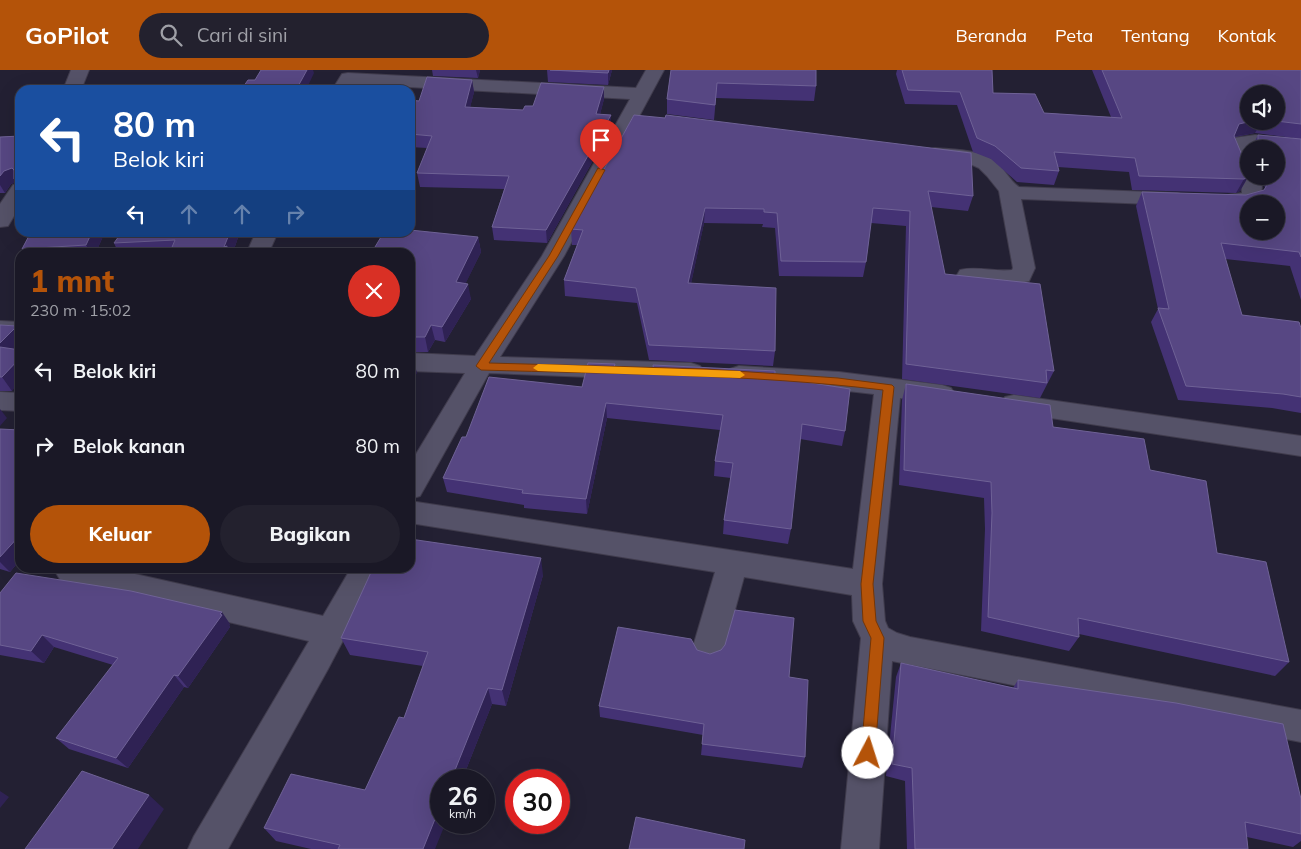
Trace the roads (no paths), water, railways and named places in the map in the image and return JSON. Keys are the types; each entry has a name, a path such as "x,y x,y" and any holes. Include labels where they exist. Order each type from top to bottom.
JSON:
{"street":[{"path":"74,85 80,70"},
{"path":"538,88 542,70"},
{"path":"415,479 481,366 553,256 637,118 642,94 655,70"},
{"path":"346,79 642,94"},
{"path":"1285,144 1301,146"},
{"path":"918,152 964,157 983,162 990,167 1009,190 1024,268 1021,276 998,279 968,275"},
{"path":"1009,190 1024,195 1238,201 1249,198 1253,193 1253,185"},
{"path":"0,221 15,197"},
{"path":"0,329 15,330"},
{"path":"415,362 707,373 838,381 965,397"},
{"path":"860,849 877,638 869,621 867,584 888,387"},
{"path":"0,401 15,402"},
{"path":"993,401 1301,446"},
{"path":"415,513 867,584"},
{"path":"708,650 733,562"},
{"path":"76,573 331,632"},
{"path":"207,849 363,573"},
{"path":"877,638 889,646 910,652 1301,726"}]}
